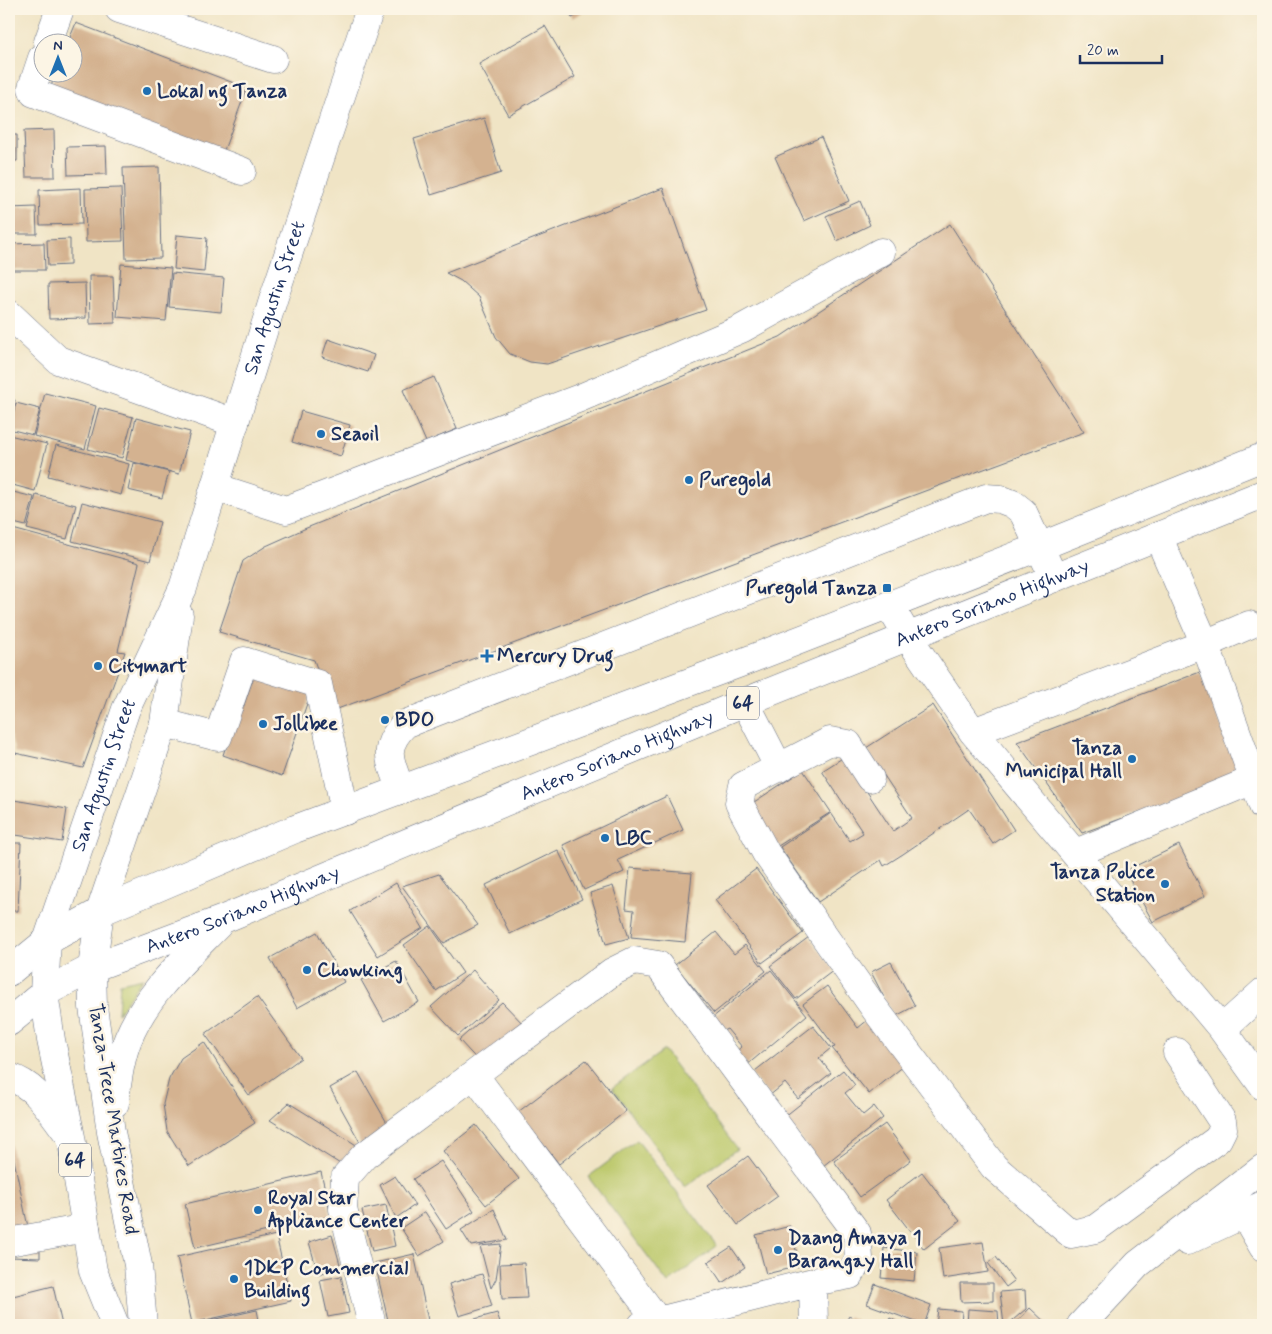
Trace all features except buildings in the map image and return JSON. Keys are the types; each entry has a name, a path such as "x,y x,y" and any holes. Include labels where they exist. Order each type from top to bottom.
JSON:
{"main road":[{"path":"52,32 60,9"},
{"path":"119,9 273,59"},
{"name":"San Agustin Street","path":"47,941 126,709 183,588 274,297 370,9"},
{"path":"34,82 32,88 34,94 242,171"},
{"path":"215,487 286,510 580,398 741,329 881,252"},
{"path":"9,314 58,360 235,424"},
{"name":"Antero Soriano Highway","path":"9,972 47,941 100,912 295,829 738,664 1039,547 1263,457"},
{"name":"Antero Soriano Highway","path":"9,1022 44,993 92,968 226,918 745,702 1263,494"},
{"path":"401,790 390,762 390,749 395,734 406,724 986,498 1000,499 1013,504 1023,512 1054,578"},
{"path":"1158,536 1205,644 1252,780 1263,806"},
{"name":"San Agustin Street","path":"100,912 164,723 183,588"},
{"path":"889,605 908,637 973,732 1222,1029 1263,1086"},
{"path":"973,732 1205,644 1249,625"},
{"path":"164,723 218,737 244,661 318,684 345,811"},
{"path":"745,702 779,768"},
{"path":"870,778 848,744 830,740 743,786 739,803 766,853 875,1009 994,1168 1071,1234 1095,1229 1218,1139 1223,1129 1222,1122 1177,1052"},
{"path":"1076,853 1252,780"},
{"name":"Tanza-Trece Martires Road","path":"100,912 92,968 93,1007 111,1132 138,1265 143,1325"},
{"path":"111,1132 118,1077 128,1040 146,1006 169,975 226,918"},
{"name":"64","path":"47,941 44,993 71,1137 93,1271 115,1325"},
{"path":"372,1325 343,1209 346,1178 364,1156 612,972 634,961 658,965 857,1233 859,1258 850,1274 650,1323 474,1075"},
{"path":"1222,1029 1263,992"},
{"path":"9,1077 27,1086 41,1097 71,1137"},
{"path":"1081,1325 1138,1264 1263,1168"},
{"path":"1138,1264 1254,1209 1263,1247"},
{"path":"9,1242 86,1228"},
{"path":"813,1282 814,1325"}],"green space":[{"path":"143,978 118,1013 120,983"},
{"path":"664,1050 737,1149 685,1187 612,1088"},
{"path":"637,1140 717,1246 668,1283 588,1177"}],"place":[{"name":"Lokal ng Tanza","path":"147,91"},
{"name":"Seaoil","path":"321,434"},
{"name":"Puregold","path":"689,480"},
{"name":"Puregold Tanza","path":"887,588"},
{"name":"Mercury Drug","path":"487,656"},
{"name":"Citymart","path":"98,666"},
{"name":"BDO","path":"385,720"},
{"name":"Jollibee","path":"263,724"},
{"name":"Tanza Municipal Hall","path":"1132,759"},
{"name":"LBC","path":"605,838"},
{"name":"Tanza Police Station","path":"1165,884"},
{"name":"Chowking","path":"307,970"},
{"name":"Royal Star Appliance Center","path":"258,1210"},
{"name":"Daang Amaya 1 Barangay Hall","path":"778,1250"},
{"name":"1DKP Commercial Building","path":"234,1279"}]}
